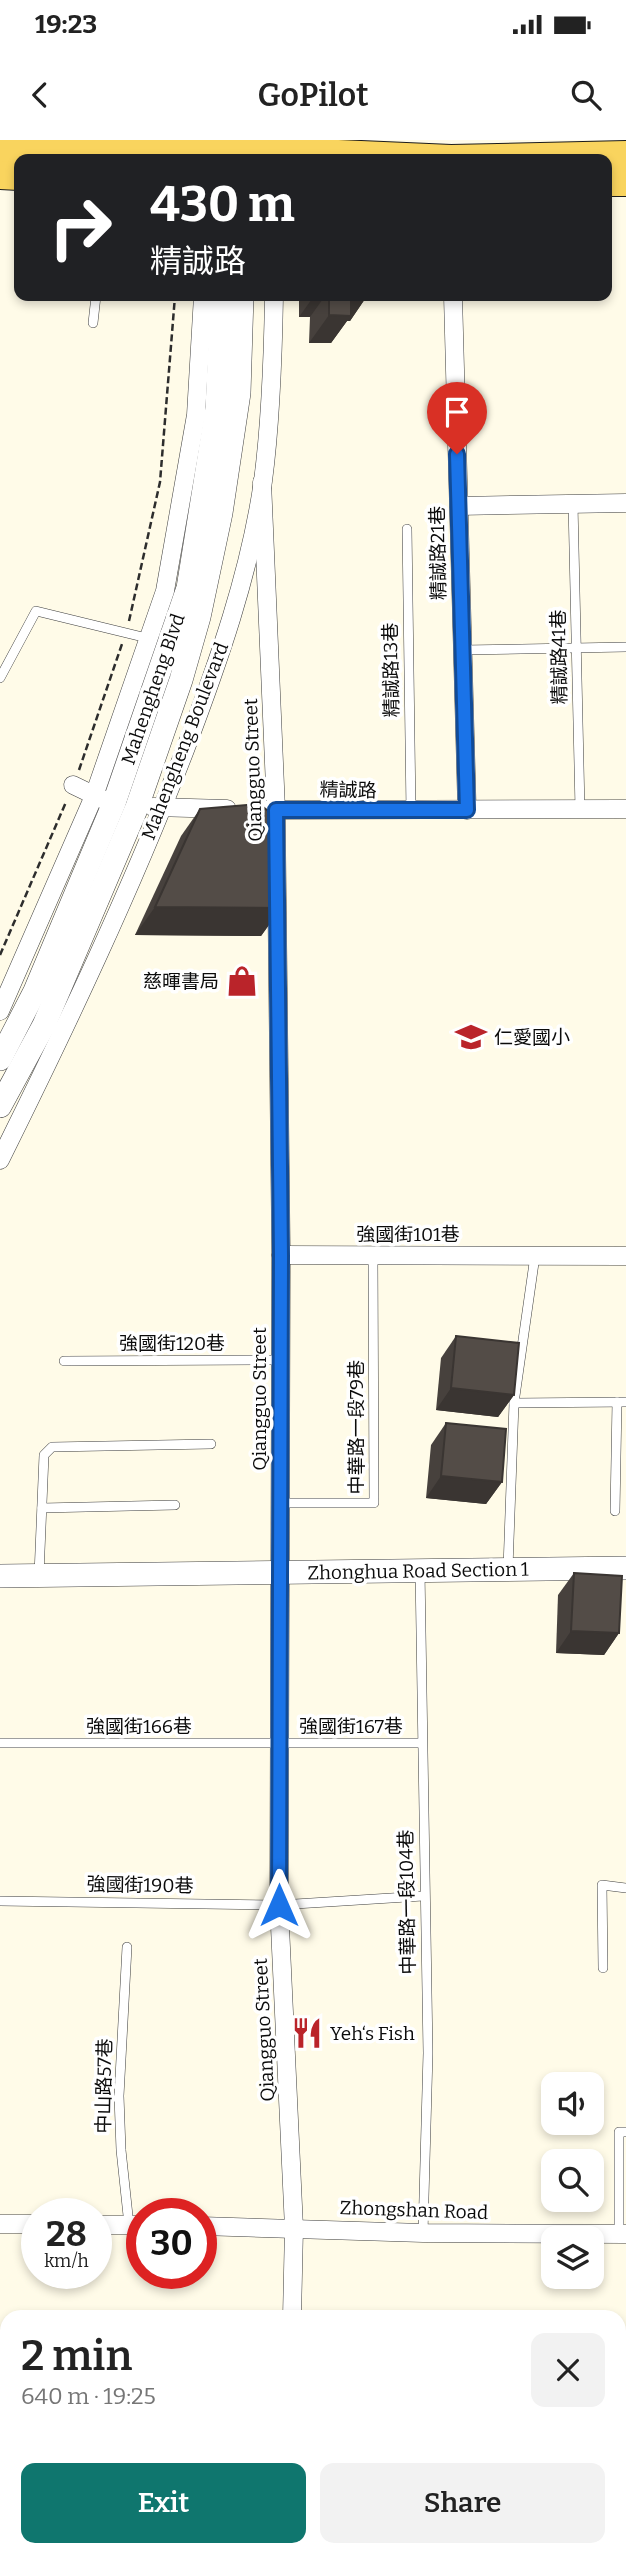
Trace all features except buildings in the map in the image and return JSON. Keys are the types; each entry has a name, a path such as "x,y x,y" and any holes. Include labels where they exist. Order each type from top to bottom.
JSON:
{"main road":[{"path":"0,149 105,149 246,154"}],"street":[{"name":"Mahengheng Boulevard","path":"0,1160 53,1030 137,807 170,642 220,513 217,404 204,301"},
{"path":"222,301 217,404 269,405"},
{"name":"Mahengheng Boulevard","path":"170,642 165,591 217,404 241,301"},
{"name":"Mahengheng Boulevard","path":"0,1106 53,1030 163,808 221,650 244,572 262,482 274,301"},
{"name":"精誠路21巷","path":"453,301 467,810"},
{"name":"Qiangguo Street","path":"262,482 276,810 281,1255 279,1905 294,2228 292,2310"},
{"path":"459,506 626,503"},
{"path":"170,642 221,650"},
{"name":"Mahengheng Blvd","path":"0,1059 10,1007 104,800 170,642"},
{"name":"精誠路","path":"74,785 104,800 137,807 411,811 626,809"},
{"name":"強國街101巷","path":"281,1255 626,1256"},
{"name":"Zhonghua Road Section 1","path":"0,1576 626,1568"},
{"path":"0,2224 21,2224"},
{"name":"Zhongshan Road","path":"217,2226 423,2233 622,2234"}],"lane":[{"path":"93,323 95,301"},
{"name":"精誠路41巷","path":"573,504 580,809"},
{"name":"精誠路13巷","path":"407,528 411,811"},
{"path":"0,678 36,611 170,642"},
{"path":"461,650 626,647"},
{"name":"中華路一段79巷","path":"279,1503 374,1503 373,1255"},
{"path":"508,1570 514,1403 535,1256"},
{"name":"強國街120巷","path":"64,1361 281,1360"},
{"path":"514,1403 622,1402 615,1511"},
{"path":"39,1577 44,1455 52,1447 211,1444"},
{"path":"42,1508 175,1505"},
{"name":"中華路一段104巷","path":"421,1571 428,2053 423,2233"},
{"name":"強國街166巷","path":"0,1743 279,1743"},
{"name":"強國街167巷","path":"279,1743 422,1743"},
{"path":"603,1968 602,1885 626,1888"},
{"name":"強國街190巷","path":"0,1901 279,1905 424,1896"},
{"name":"中山路57巷","path":"127,1947 119,2096 121,2150 130,2198"},
{"path":"622,2234 619,2132 626,2132"}],"place":[{"name":"慈暉書局","path":"242,981"},
{"name":"仁愛國小","path":"471,1037"},
{"name":"Yeh‘s Fish","path":"307,2033"}],"route":[{"path":"279,1905 281,1255 276,810 467,810 457,454"}]}
